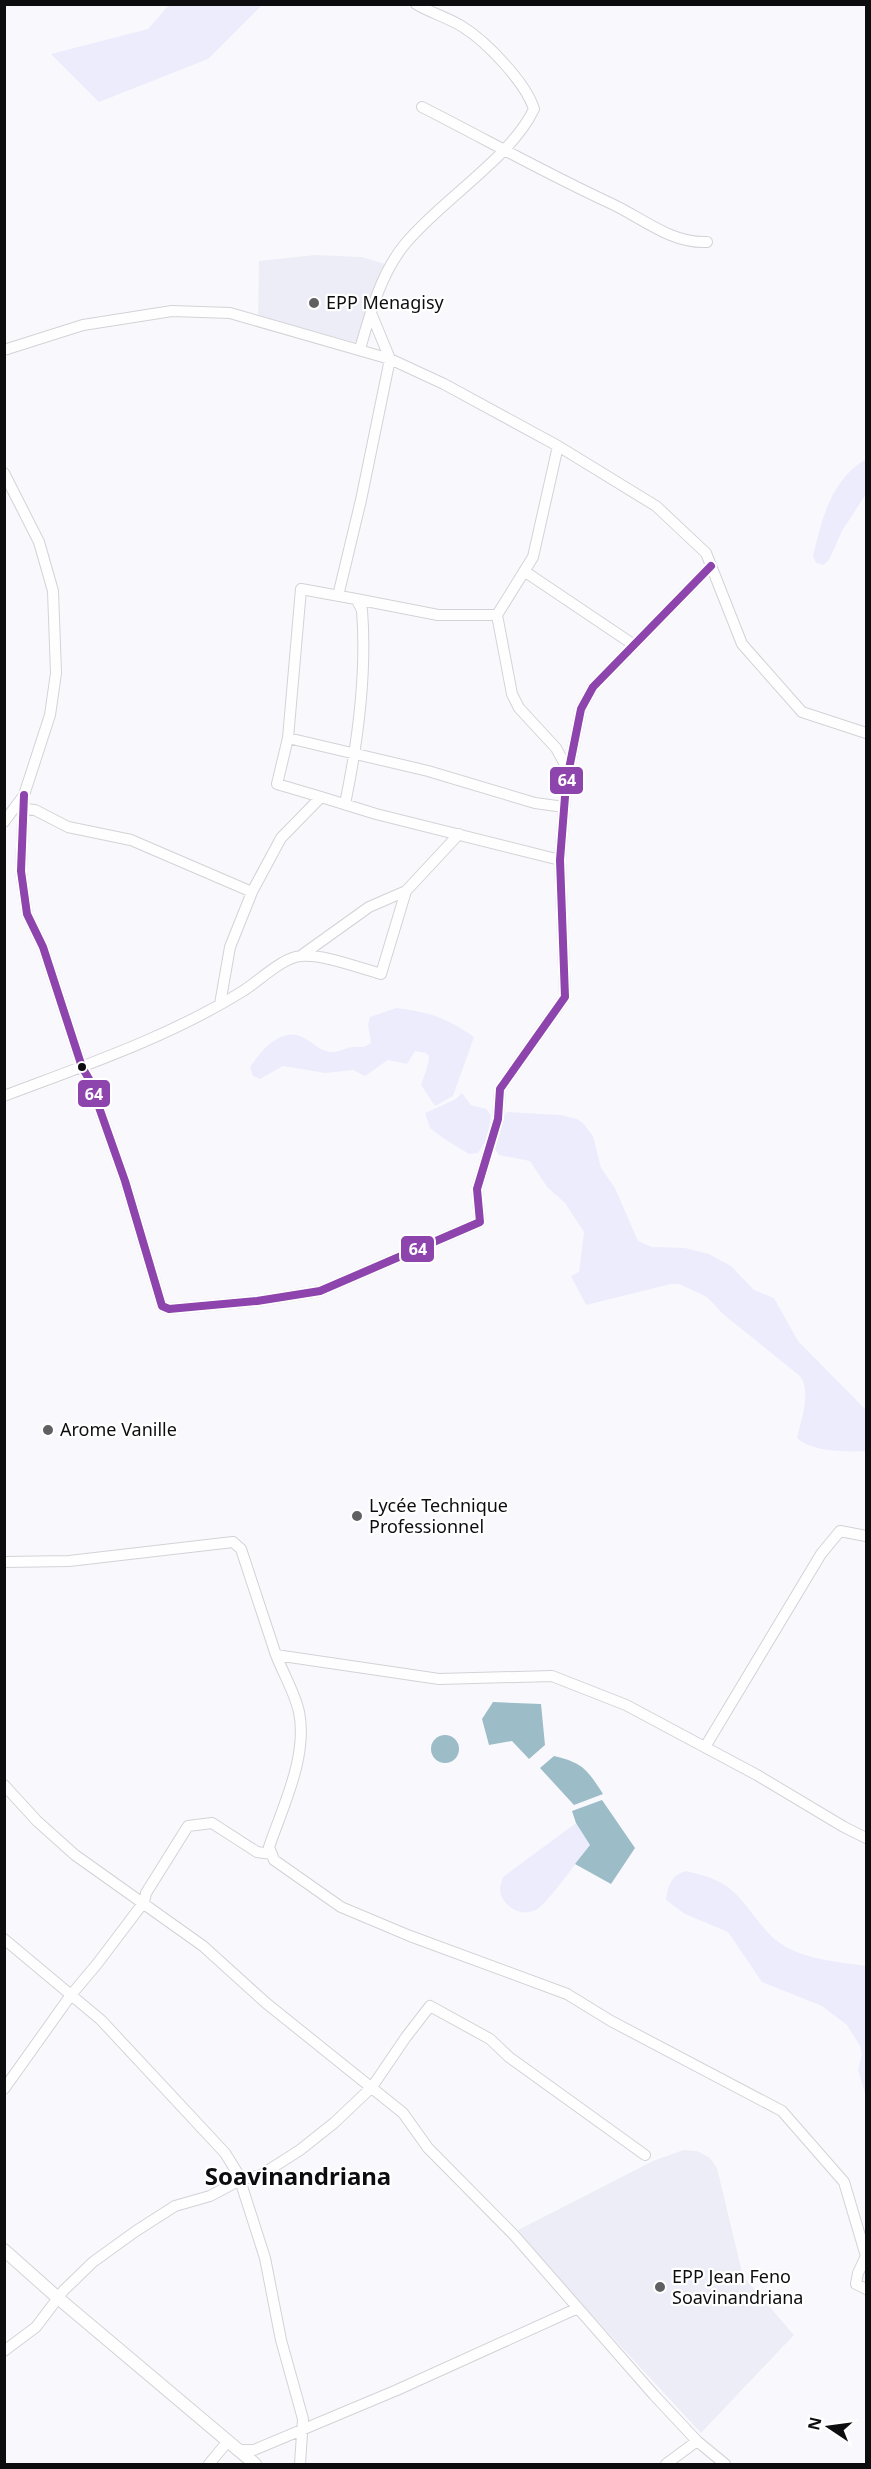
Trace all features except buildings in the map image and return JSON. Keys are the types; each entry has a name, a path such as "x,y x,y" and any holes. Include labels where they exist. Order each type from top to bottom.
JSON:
{"street":[{"path":"360,349 371,313 390,266 404,245 434,213 504,149 528,122 534,109 530,96 508,67 464,27 416,4"},
{"path":"422,107 621,208 644,224 698,243 707,242"},
{"path":"4,350 83,326 172,311 230,313 390,358 444,384 558,446 656,506 706,553 742,644 802,712 867,733"},
{"path":"338,596 361,500 390,358 371,313"},
{"path":"558,446 533,556 497,615 512,694 519,708 556,748 568,770"},
{"path":"4,472 39,542 52,591 56,673 50,715 24,795 21,872 27,914 43,947 82,1067 89,1079 125,1181 162,1306 169,1309 256,1301 320,1291 480,1222 477,1189 498,1119 500,1089 565,997 560,860 568,770 580,710 593,687 711,566"},
{"path":"524,571 634,645"},
{"path":"497,615 438,615 301,589 288,738 278,784 345,804 560,860"},
{"path":"345,804 355,754 364,627 362,610 356,599"},
{"path":"288,738 428,771 535,803 564,807"},
{"path":"4,822 24,795"},
{"path":"220,1004 230,947 252,892 281,838 321,797"},
{"path":"24,809 35,810 68,827 131,840 252,892"},
{"path":"302,956 369,907 406,891 459,834"},
{"path":"4,1096 148,1041 220,1004 290,958 302,956 328,960 381,974 406,891"},
{"path":"705,1747 821,1554 840,1531 867,1536"},
{"path":"4,1562 69,1561 233,1542 241,1549 276,1655 299,1711 298,1756 269,1847 274,1860 341,1907 410,1936 567,1995 611,2021 782,2110 844,2182 866,2256 858,2273 856,2284 867,2289"},
{"path":"276,1655 439,1679 552,1676 626,1705 867,1838"},
{"path":"4,1785 37,1821 75,1855 203,1946 338,2063 404,2113 428,2148 514,2235 697,2441 725,2464"},
{"path":"4,2089 71,1995 144,1902 146,1893 188,1826 212,1823 257,1852 272,1854"},
{"path":"4,1940 101,2020 225,2153 240,2180 265,2258 281,2340 303,2419 300,2464"},
{"path":"4,2351 36,2327 58,2298 93,2262 136,2231 175,2206 210,2196 240,2180 261,2175 300,2150 334,2123 372,2088 430,2006 490,2039 509,2057 645,2155"},
{"path":"4,2250 255,2464"},
{"path":"237,2450 254,2450 397,2390 578,2308"},
{"path":"209,2464 228,2441"},
{"path":"666,2464 697,2441"}],"shaded area":[{"path":"169,5 262,5 208,59 99,102 51,54 148,29"},
{"name":"EPP Menagisy","path":"315,255 362,257 385,264 358,343 258,316 259,261"},
{"path":"866,459 866,494 842,531 829,560 823,565 816,563 813,556 824,514 830,501 844,478"},
{"path":"396,1008 438,1017 474,1037 453,1096 435,1106 421,1085 429,1056 426,1053 415,1051 407,1064 388,1060 365,1076 353,1070 325,1073 283,1066 260,1079 253,1076 250,1067 260,1053 281,1037 297,1035 328,1052 363,1047 371,1042 368,1025 370,1017"},
{"path":"462,1093 471,1105 486,1109 491,1115 487,1139 478,1153 469,1154 443,1138 430,1128 425,1113 456,1099"},
{"path":"507,1112 561,1115 583,1123 593,1136 601,1168 615,1188 638,1241 652,1247 685,1248 709,1254 731,1266 754,1290 774,1298 798,1341 866,1410 866,1451 820,1449 803,1443 797,1438 805,1400 801,1377 723,1314 707,1297 679,1284 671,1284 586,1305 571,1276 579,1272 584,1232 565,1203 547,1187 530,1161 499,1155 494,1148 499,1125"},
{"path":"493,1702 541,1704 545,1745 529,1759 512,1741 489,1745 482,1719"},
{"path":"445,1735 455,1739 459,1749 455,1759 445,1763 435,1759 431,1749 435,1739"},
{"path":"554,1756 572,1761 583,1768 593,1778 603,1794 574,1805 540,1768"},
{"path":"602,1800 635,1848 611,1884 575,1864 590,1845 576,1823 572,1811"},
{"path":"576,1823 590,1845 555,1891 541,1907 532,1912 520,1912 509,1906 500,1893 503,1877"},
{"path":"686,1871 714,1879 729,1888 770,1934 786,1947 815,1958 866,1966 866,2096 858,2070 862,2054 860,2046 847,2025 822,2006 762,1982 728,1932 685,1914 666,1900 671,1882 677,1875"},
{"name":"EPP Jean Feno Soavinandriana","path":"683,2150 697,2151 710,2158 717,2168 743,2276 794,2335 701,2433 577,2299 518,2230 653,2161"}],"transit line":[{"name":"64","path":"24,795 21,871 27,914 43,947 82,1067 89,1079 125,1181 162,1306 169,1309 257,1301 320,1291 480,1222 477,1189 498,1119 500,1089 565,997 560,860 566,784 581,709 593,687 711,566"}],"place":[{"name":"EPP Menagisy","path":"314,303"},
{"name":"Arome Vanille","path":"48,1430"},
{"name":"Lycée Technique Professionnel","path":"357,1516"},
{"name":"EPP Jean Feno Soavinandriana","path":"660,2287"}],"district":[{"name":"Soavinandriana","path":"298,2177"}]}
